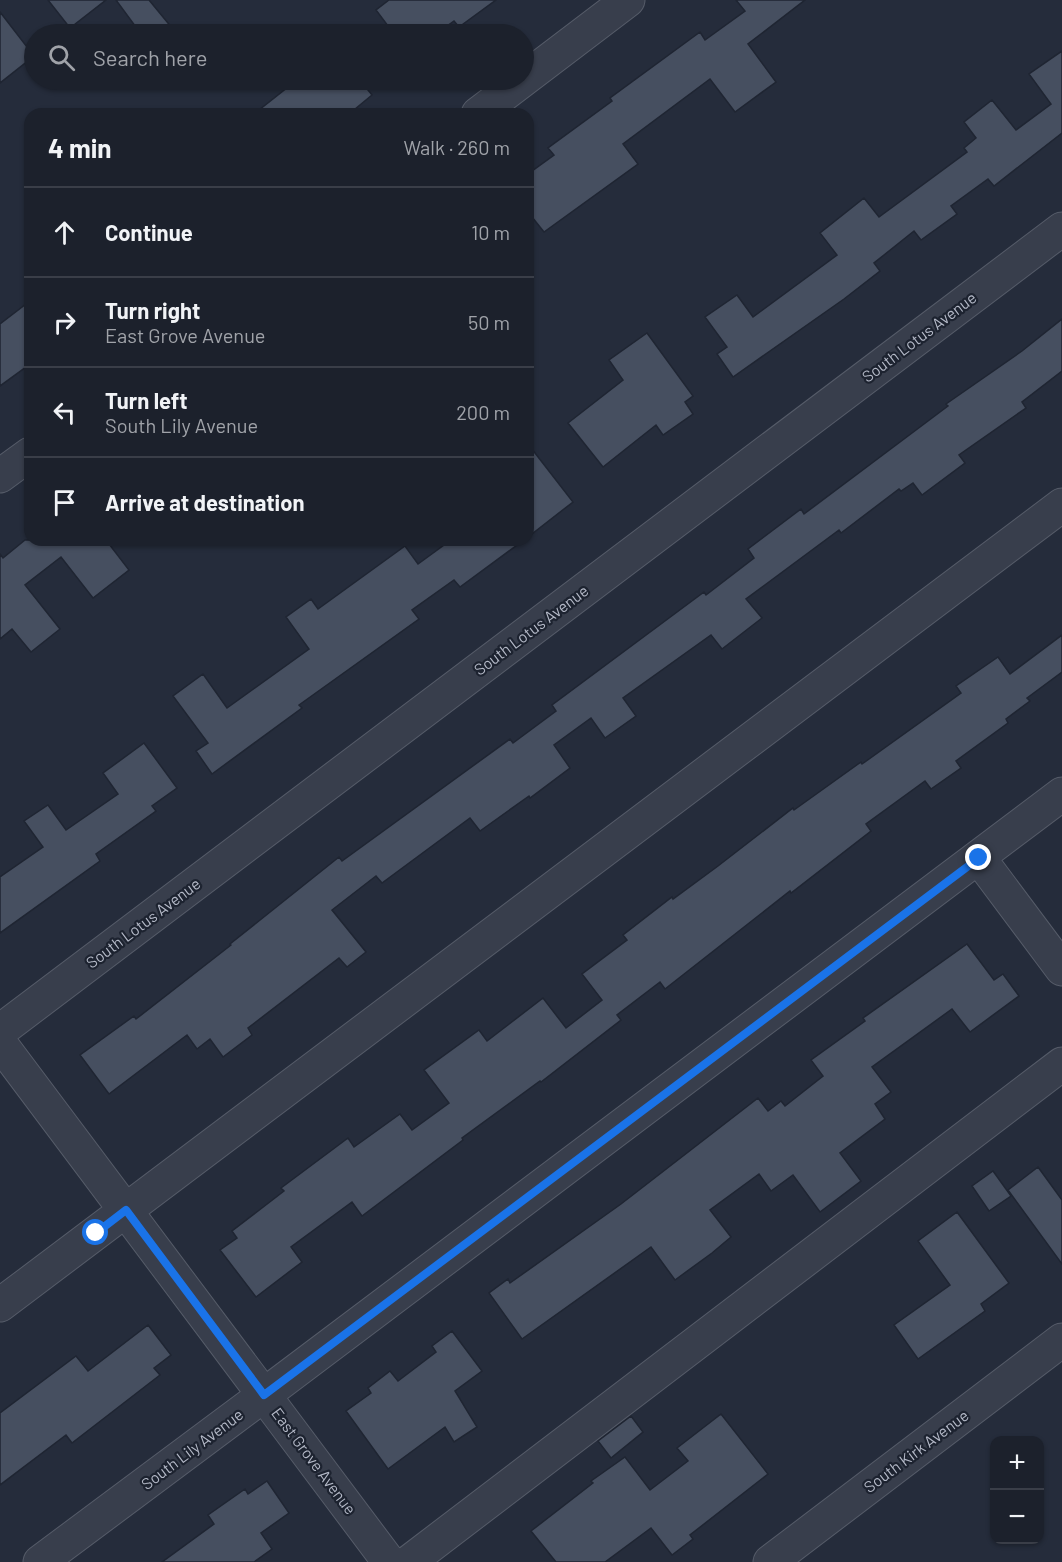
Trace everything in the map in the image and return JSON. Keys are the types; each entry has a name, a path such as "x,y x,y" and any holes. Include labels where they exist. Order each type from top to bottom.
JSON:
{"street":[{"path":"534,71 628,0"},
{"path":"486,108 510,90"},
{"name":"South Lotus Avenue","path":"0,1031 1062,229"},
{"path":"0,476 24,458"},
{"path":"0,1305 1062,505"},
{"name":"South Lily Avenue","path":"40,1562 1062,794"},
{"path":"979,858 1062,969"},
{"name":"East Grove Avenue","path":"0,1043 389,1562"},
{"path":"409,1562 1062,1064"},
{"name":"South Kirk Avenue","path":"770,1562 1062,1340"}],"building":[{"path":"48,0 106,0 75,24 67,24"},
{"path":"116,0 149,0 169,24 134,24"},
{"path":"389,0 496,0 463,24 456,24 454,21 450,24 386,24 376,10"},
{"path":"736,0 805,0 748,44 776,82 735,112 710,79 623,144 638,164 544,232 534,220 534,170 554,155 548,148 612,101 610,98 700,32 705,40 745,11"},
{"path":"0,12 24,43 24,64 0,83"},
{"path":"1062,51 1062,133 994,186 988,179 951,206 957,214 921,240 914,231 874,263 880,271 733,377 717,354 727,347 705,317 737,295 753,317 837,255 820,233 864,198 879,217 967,152 964,148 976,138 964,122 992,100 1016,130 1051,104 1029,74"},
{"path":"284,90 368,90 372,95 356,108 262,108"},
{"path":"24,306 24,368 0,386 0,324"},
{"path":"1062,319 1062,371 1022,402 1026,408 959,455 965,463 922,495 913,483 901,491 899,489 841,533 839,530 746,599 762,618 722,649 711,635 623,698 636,716 605,738 591,718 554,745 570,768 530,798 529,796 480,831 470,818 382,883 376,876 332,910 366,952 347,967 339,958 248,1028 252,1035 223,1057 210,1039 197,1049 187,1035 109,1094 80,1055 134,1016 136,1019 339,857 342,861 510,739 513,743 556,711 552,705 704,592 706,595 754,558 748,549 801,509 804,514 948,406 946,404 1022,351"},
{"path":"647,333 693,396 685,402 693,414 663,435 656,425 603,467 568,423 623,380 609,360"},
{"path":"534,452 573,502 534,532"},
{"path":"24,541 24,546 111,546 129,570 93,598 61,557 25,585 60,629 31,652 12,629 0,639 0,554 3,558"},
{"path":"405,546 418,564 443,546 516,546 460,587 454,580 412,610 419,619 299,705 302,708 212,774 196,751 208,743 173,696 203,674 227,708 309,649 286,617 311,599 318,609"},
{"path":"1062,635 1062,672 1027,698 1030,701 1006,719 1008,723 956,761 961,768 931,789 925,781 866,824 871,831 665,989 660,982 617,1015 621,1020 541,1082 462,1138 463,1140 362,1216 352,1202 291,1247 302,1262 256,1297 220,1250 237,1238 232,1231 284,1191 281,1188 348,1138 354,1147 400,1114 412,1130 449,1103 424,1070 479,1030 487,1041 543,998 566,1028 602,1000 582,974 627,940 623,935 793,808 794,810 861,762 862,764 961,693 956,686 998,657 1010,674"},
{"path":"144,743 177,788 152,806 156,811 96,854 100,861 0,933 0,877 43,847 24,821 48,805 66,830 118,794 103,773"},
{"path":"967,944 994,980 1003,974 1019,996 970,1032 952,1009 872,1067 891,1092 875,1104 885,1119 840,1153 861,1181 820,1212 793,1175 771,1191 759,1174 710,1210 731,1237 675,1280 651,1247 522,1339 489,1293 508,1279 510,1283 621,1204 758,1098 768,1111 781,1101 785,1106 823,1076 811,1060 865,1021 863,1018"},
{"path":"1038,1167 1062,1200 1062,1264 1008,1190"},
{"path":"993,1171 1011,1196 989,1211 972,1186"},
{"path":"957,1212 1009,1283 981,1304 985,1311 918,1359 894,1325 950,1285 918,1241"},
{"path":"148,1325 171,1355 154,1368 160,1375 72,1443 66,1435 0,1485 0,1413 76,1356 88,1371"},
{"path":"452,1331 482,1371 455,1391 477,1427 454,1442 445,1427 388,1469 346,1411 371,1393 368,1388 390,1371 398,1381 436,1352 432,1346"},
{"path":"721,1414 768,1474 690,1535 693,1539 672,1555 651,1528 605,1562 556,1562 531,1531 593,1483 591,1481 625,1457 650,1490 688,1461 677,1448"},
{"path":"631,1416 643,1432 611,1458 598,1441"},
{"path":"267,1481 289,1513 261,1533 272,1549 254,1562 162,1562 214,1524 208,1515 245,1489 248,1494"}],"route":[{"path":"96,1233 126,1210 264,1395 979,858"}]}
